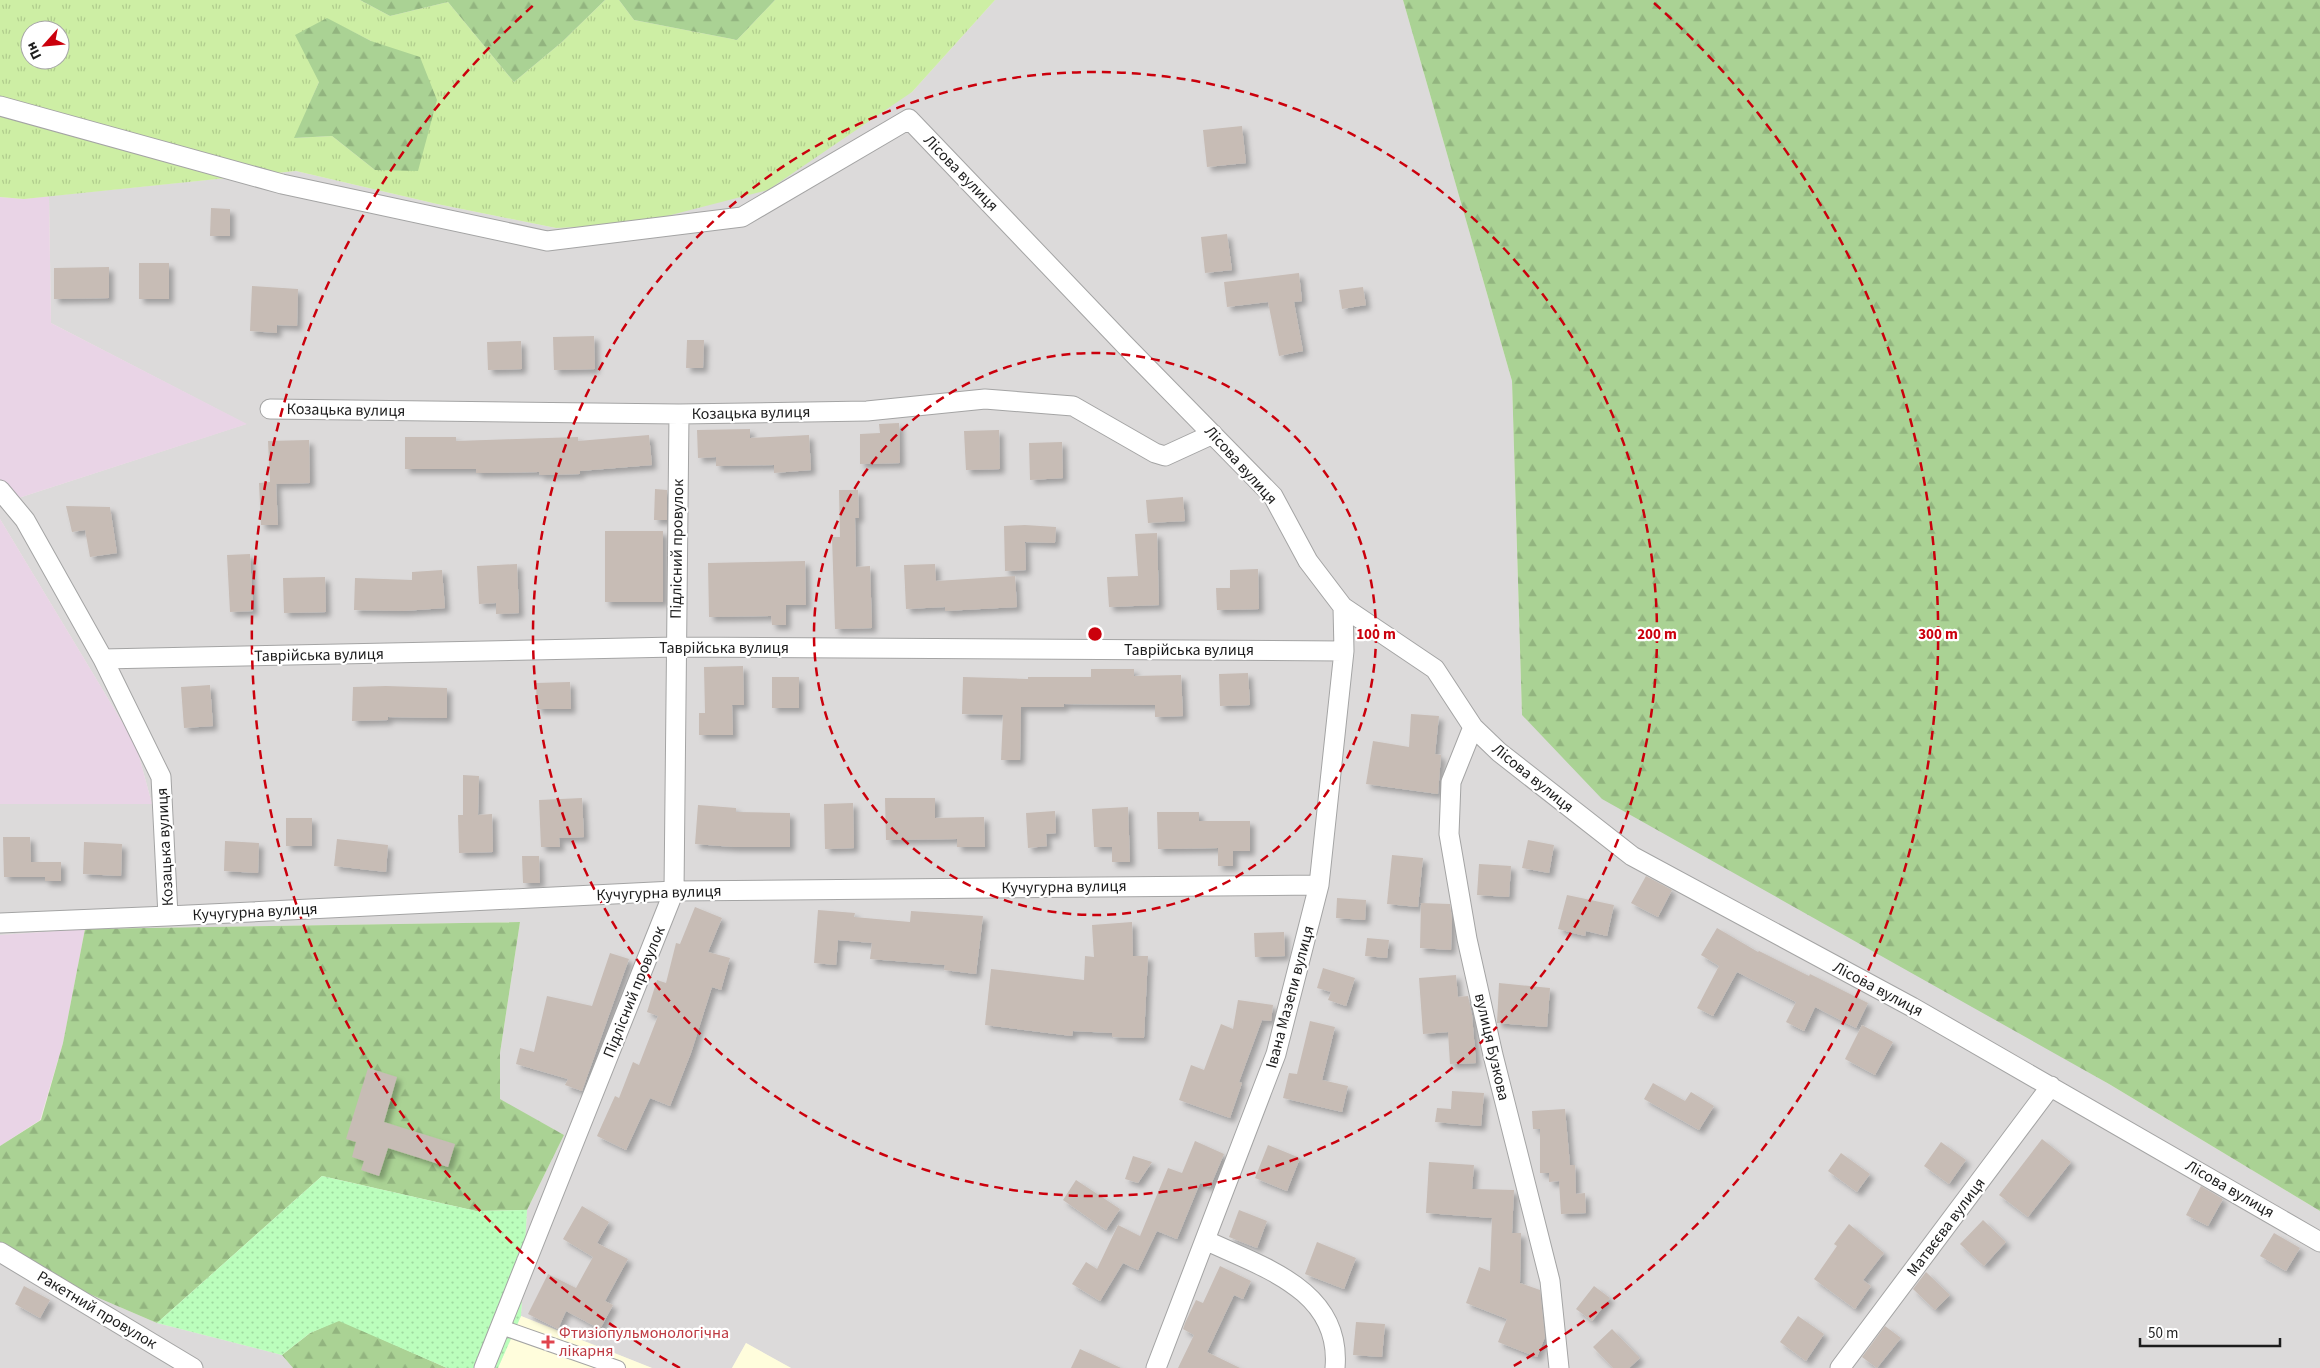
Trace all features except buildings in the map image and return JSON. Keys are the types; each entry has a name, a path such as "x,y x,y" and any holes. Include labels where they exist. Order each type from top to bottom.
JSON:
{"street":[{"name":"Лісова вулиця","path":"0,106 282,184 547,241 742,217 909,119 1124,344 1273,496 1308,561 1342,607 1435,669 1473,727 1499,752 1632,856 1912,1008 2320,1242"},
{"name":"Козацька вулиця","path":"270,409 679,414 867,411 985,399 1073,406 1155,453 1165,456 1214,434"},
{"name":"Підлісний провулок","path":"484,1368 674,891 679,414"},
{"name":"Козацька вулиця","path":"0,490 25,520 103,659 161,778 168,916"},
{"name":"Івана Мазепи вулиця","path":"1156,1368 1276,1054 1319,885 1344,651 1342,607"},
{"name":"Таврійська вулиця","path":"103,659 676,647 1344,651"},
{"name":"вулиця Бузкова","path":"1473,727 1451,782 1449,834 1467,939 1490,1045 1550,1281 1559,1368"},
{"name":"Кучугурна вулиця","path":"0,923 674,891 1319,885"},
{"name":"Матвєєва вулиця","path":"1840,1368 2051,1086"},
{"path":"1205,1240 1288,1279 1314,1302 1328,1319 1336,1345 1335,1368"},
{"name":"Ракетний провулок","path":"0,1252 193,1368"},
{"path":"501,1327 618,1368"}],"shaded area":[{"path":"995,0 1403,0 1512,381 1522,715 2003,1023 2109,1084 2320,1211 2320,1368 791,1368 746,1343 732,1368 652,1368 521,1316 527,1210 564,1135 500,1100 500,1053 520,922 85,929 0,935 0,804 152,804 136,745 0,519 0,504 246,424 51,323 49,196 296,171 437,204 556,228 912,92"},
{"path":"49,196 51,323 247,424 0,504 0,197 24,199"},
{"path":"0,519 136,745 152,804 0,804"},
{"path":"85,929 63,1043 40,1120 0,1146 0,935"},
{"path":"0,1245 73,1287 157,1323 282,1355 293,1368 0,1368"},
{"name":"Фтизіопульмонологічна лікарня","path":"521,1316 652,1368 498,1368"},
{"name":"Фтизіопульмонологічна лікарня","path":"746,1343 791,1368 732,1368"}],"green space":[{"path":"0,0 360,0 390,16 448,2 514,82 562,42 605,0 619,0 634,20 737,40 775,0 995,0 912,92 768,190 636,224 556,228 437,204 296,171 24,199 0,197","holes":["327,19 371,41 375,170 332,136 295,138 319,82"]},
{"path":"360,0 605,0 562,42 514,82 448,2 390,16"},
{"path":"619,0 775,0 737,40 634,20"},
{"path":"1403,0 2320,0 2320,1211 2109,1084 1602,799 1522,715 1512,381"},
{"path":"327,18 371,41 420,57 437,100 418,171 375,170 332,136 294,138 319,82 295,35"},
{"path":"520,922 500,1053 500,1099 564,1135 527,1210 476,1211 322,1176 157,1323 73,1287 0,1245 0,1146 41,1120 63,1043 85,929"},
{"path":"322,1176 476,1211 527,1210 521,1316 498,1368 447,1368 339,1321 310,1333 282,1355 157,1323"},
{"path":"339,1320 447,1368 293,1368 282,1355 310,1333"}],"place":[{"name":"Фтизіопульмонологічна лікарня","path":"548,1342"}]}
